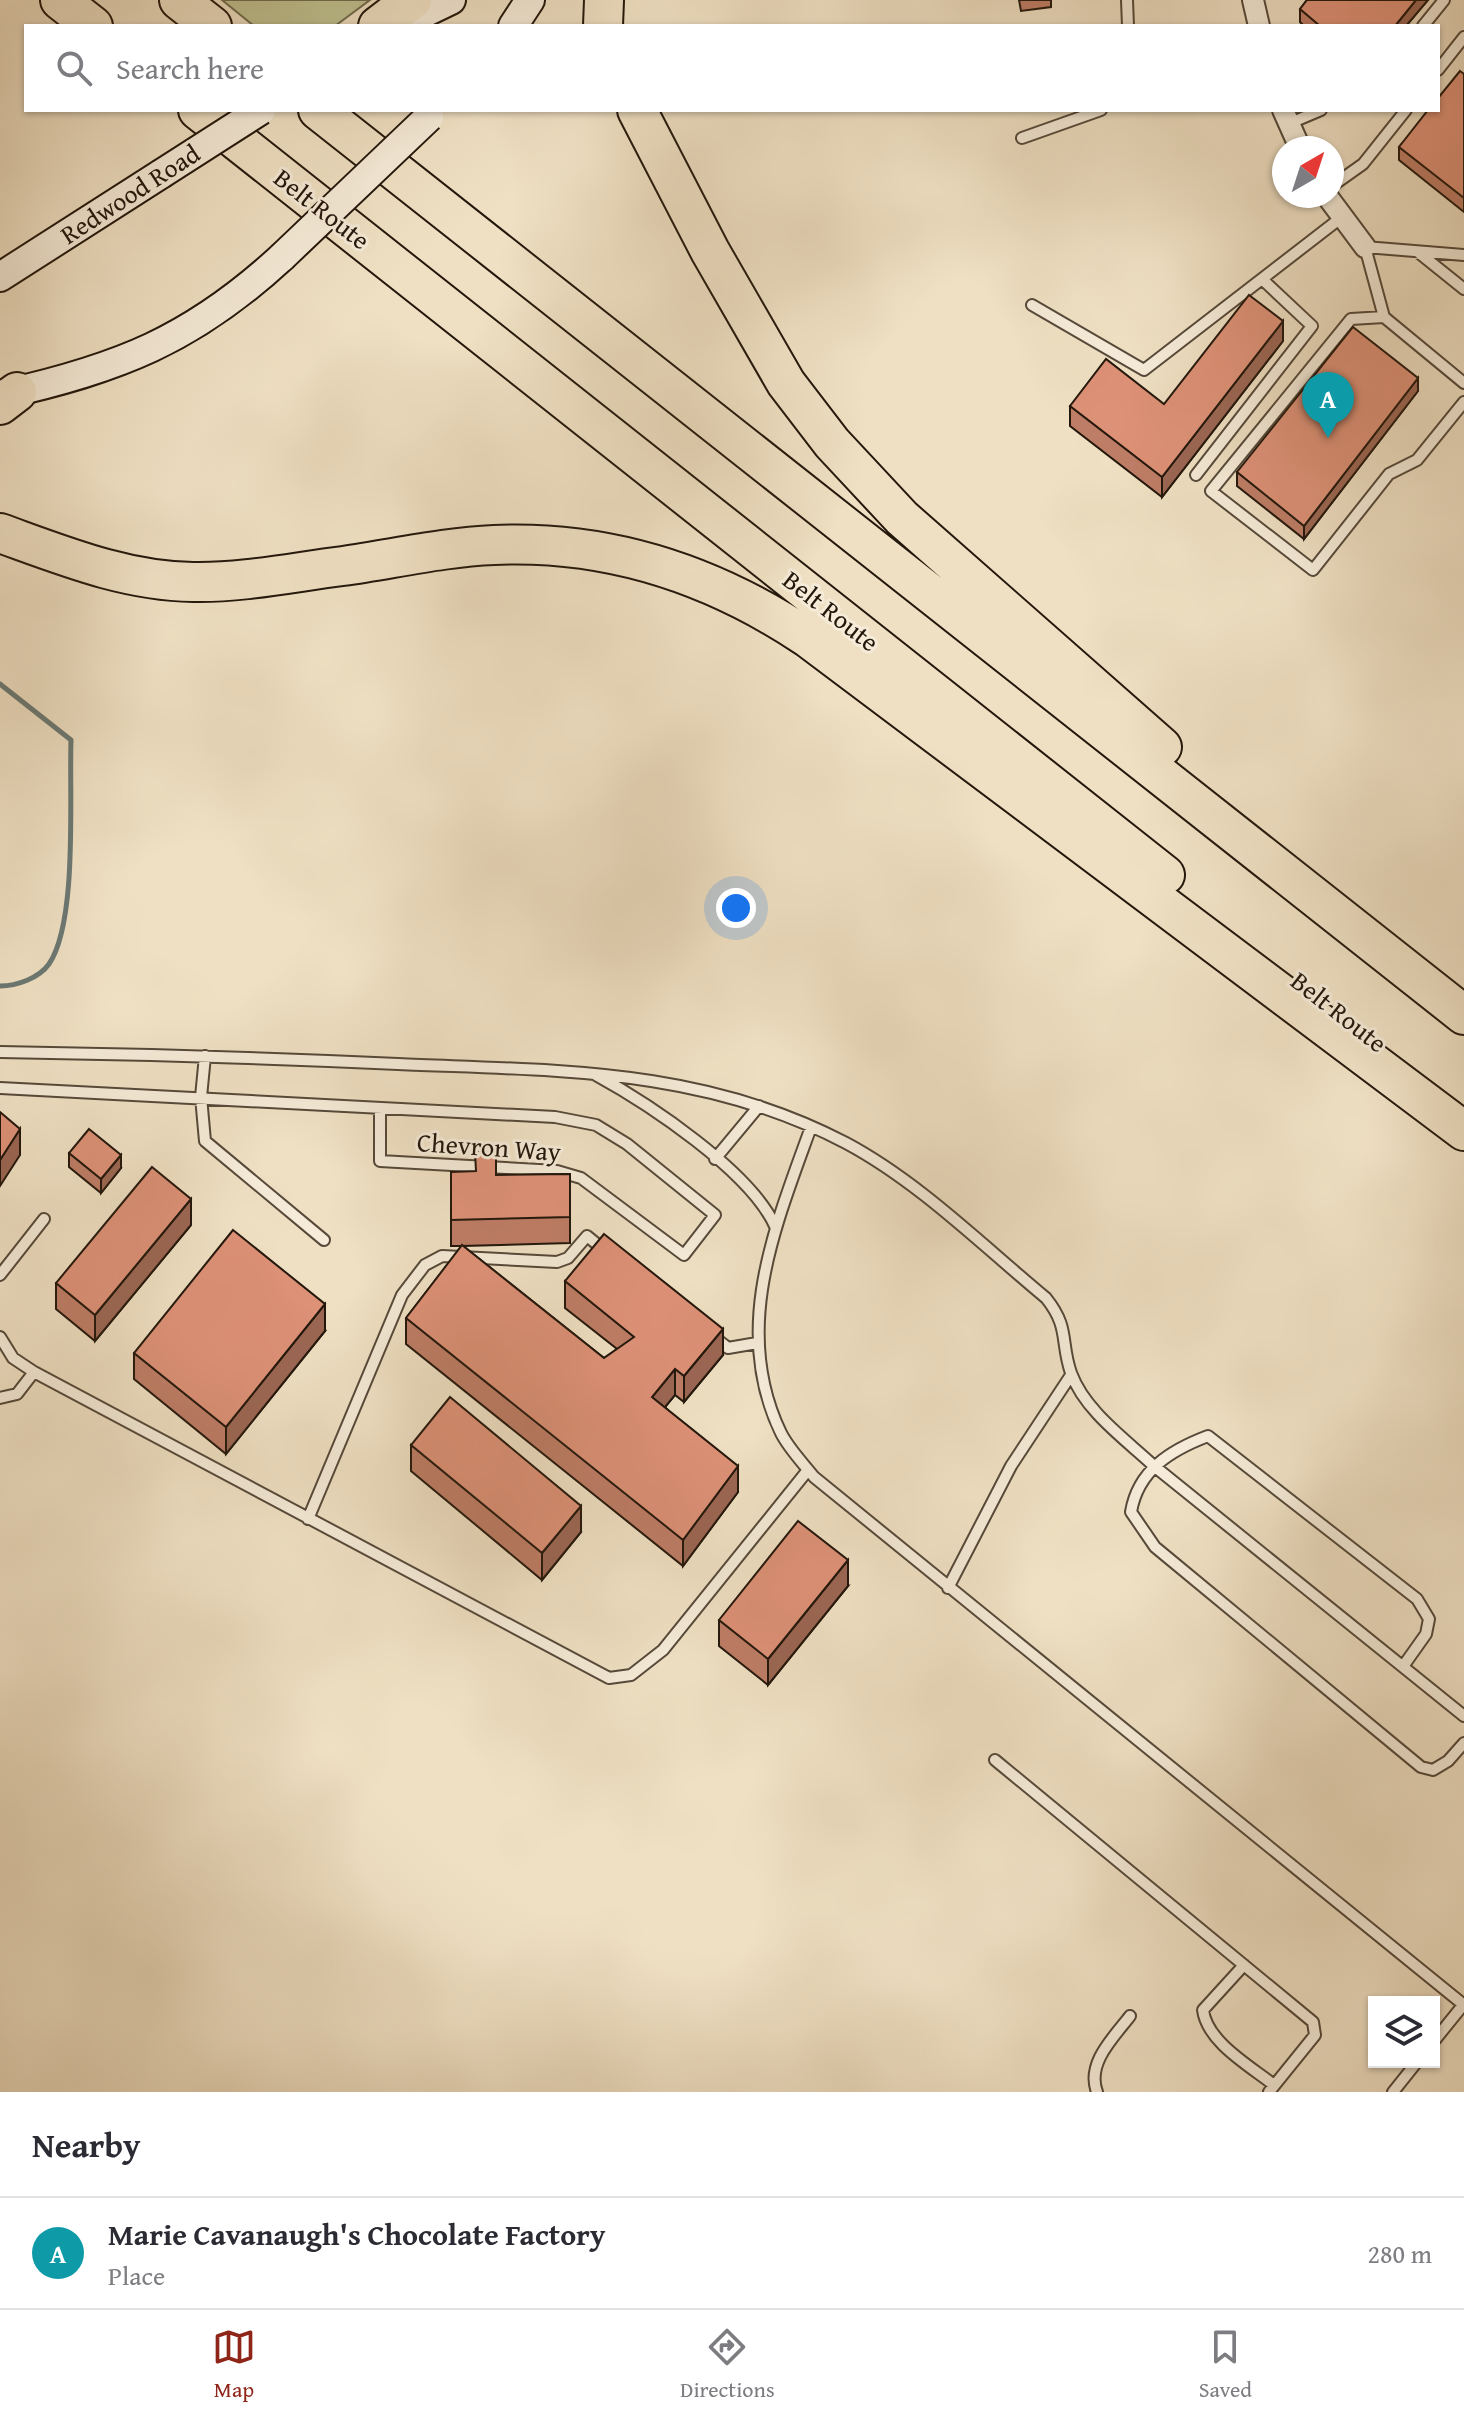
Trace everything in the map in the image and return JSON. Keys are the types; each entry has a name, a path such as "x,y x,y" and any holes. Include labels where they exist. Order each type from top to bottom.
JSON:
{"highway":[{"path":"60,0 90,24"},
{"path":"179,0 209,24"},
{"path":"381,24 412,0"},
{"path":"603,24 604,0"},
{"name":"Belt Route","path":"201,112 1464,1111"},
{"path":"321,112 1464,1015"},
{"path":"637,112 786,383 858,472 902,518 1331,896 1393,960"},
{"path":"8,534 123,575 193,582 250,578 493,545 572,548 639,559 700,578 760,606 808,638 1464,1131"}],"main road":[{"path":"401,24 451,0"},
{"path":"514,24 530,0"},
{"name":"Redwood Road","path":"0,277 258,112"},
{"path":"6,398 99,371 159,346 211,316 282,257 433,113"}],"street":[{"path":"1253,0 1259,24"},
{"path":"1286,117 1295,136"},
{"path":"1336,208 1365,247"}],"lane":[{"path":"1127,0 1128,24"},
{"path":"1425,24 1444,0"},
{"path":"1440,67 1464,37"},
{"path":"1022,138 1095,112"},
{"path":"1286,117 1311,112"},
{"path":"1344,177 1363,164 1404,112"},
{"path":"1032,305 1144,370 1342,217"},
{"path":"1464,255 1365,247 1384,317 1464,383"},
{"path":"1416,251 1464,289"},
{"path":"1196,475 1312,326 1262,279"},
{"path":"1384,317 1351,319 1211,491 1313,570 1389,474 1417,460 1464,402"},
{"path":"0,1052 205,1056 590,1072 656,1079 759,1106 811,1127 889,1168 1046,1298 1058,1314 1065,1332 1071,1375 1086,1400 1154,1466 1464,1716"},
{"path":"205,1056 201,1097 205,1141 324,1240"},
{"path":"590,1072 649,1108 752,1189 775,1226"},
{"name":"Chevron Way","path":"0,1088 555,1117 596,1125 627,1144 715,1215 684,1255 581,1178 557,1171 380,1161 380,1109"},
{"path":"715,1159 759,1106"},
{"path":"811,1127 775,1226 760,1292 757,1343 767,1399 783,1436 808,1470 948,1588 1464,2005 1440,2034"},
{"path":"0,1275 44,1219"},
{"path":"308,1519 402,1295 425,1265 442,1256 557,1262 568,1258 587,1236 610,1255"},
{"path":"705,1329 728,1348 757,1343"},
{"path":"0,1337 13,1358"},
{"path":"0,1353 609,1678 631,1675 663,1650 808,1470"},
{"path":"0,1398 17,1394 34,1372"},
{"path":"948,1588 1011,1466 1071,1375"},
{"path":"1404,1665 1426,1634 1429,1619 1417,1599 1208,1436 1180,1446 1154,1466 1134,1489 1131,1512 1155,1547 1421,1767 1433,1770 1448,1761 1464,1743"},
{"path":"995,1760 1244,1965 1313,2022 1315,2035 1271,2089 1205,2024 1203,2010 1244,1965"},
{"path":"1097,2092 1092,2080 1101,2054 1130,2016"},
{"path":"1393,2092 1412,2068"}],"green space":[{"path":"222,0 370,0 338,24 252,24"}],"building":[{"path":"1307,0 1416,0 1397,24 1318,24 1300,9"},
{"path":"1460,71 1464,74 1464,198 1399,147 1426,112 1440,112 1440,96"},
{"path":"1249,295 1283,321 1162,477 1070,406 1106,359 1164,404"},
{"path":"1353,327 1418,378 1304,526 1237,472"},
{"path":"0,1112 20,1129 0,1160"},
{"path":"89,1129 121,1155 101,1179 69,1153"},
{"path":"475,1152 496,1152 496,1175 570,1174 570,1217 451,1220 451,1172 476,1171"},
{"path":"152,1167 191,1199 95,1315 56,1283"},
{"path":"233,1230 325,1304 226,1427 134,1353"},
{"path":"604,1234 723,1329 684,1376 675,1369 652,1397 738,1466 683,1540 406,1318 462,1245 604,1358 634,1337 565,1281"},
{"path":"450,1397 581,1506 542,1553 411,1445"},
{"path":"798,1521 848,1560 768,1659 719,1620"}],"waterway":[{"path":"0,684 71,740 68,889 58,944 49,964 40,973 20,983 0,986"}],"place":[{"name":"Marie Cavanaugh's Chocolate Factory","path":"1328,438"}]}
